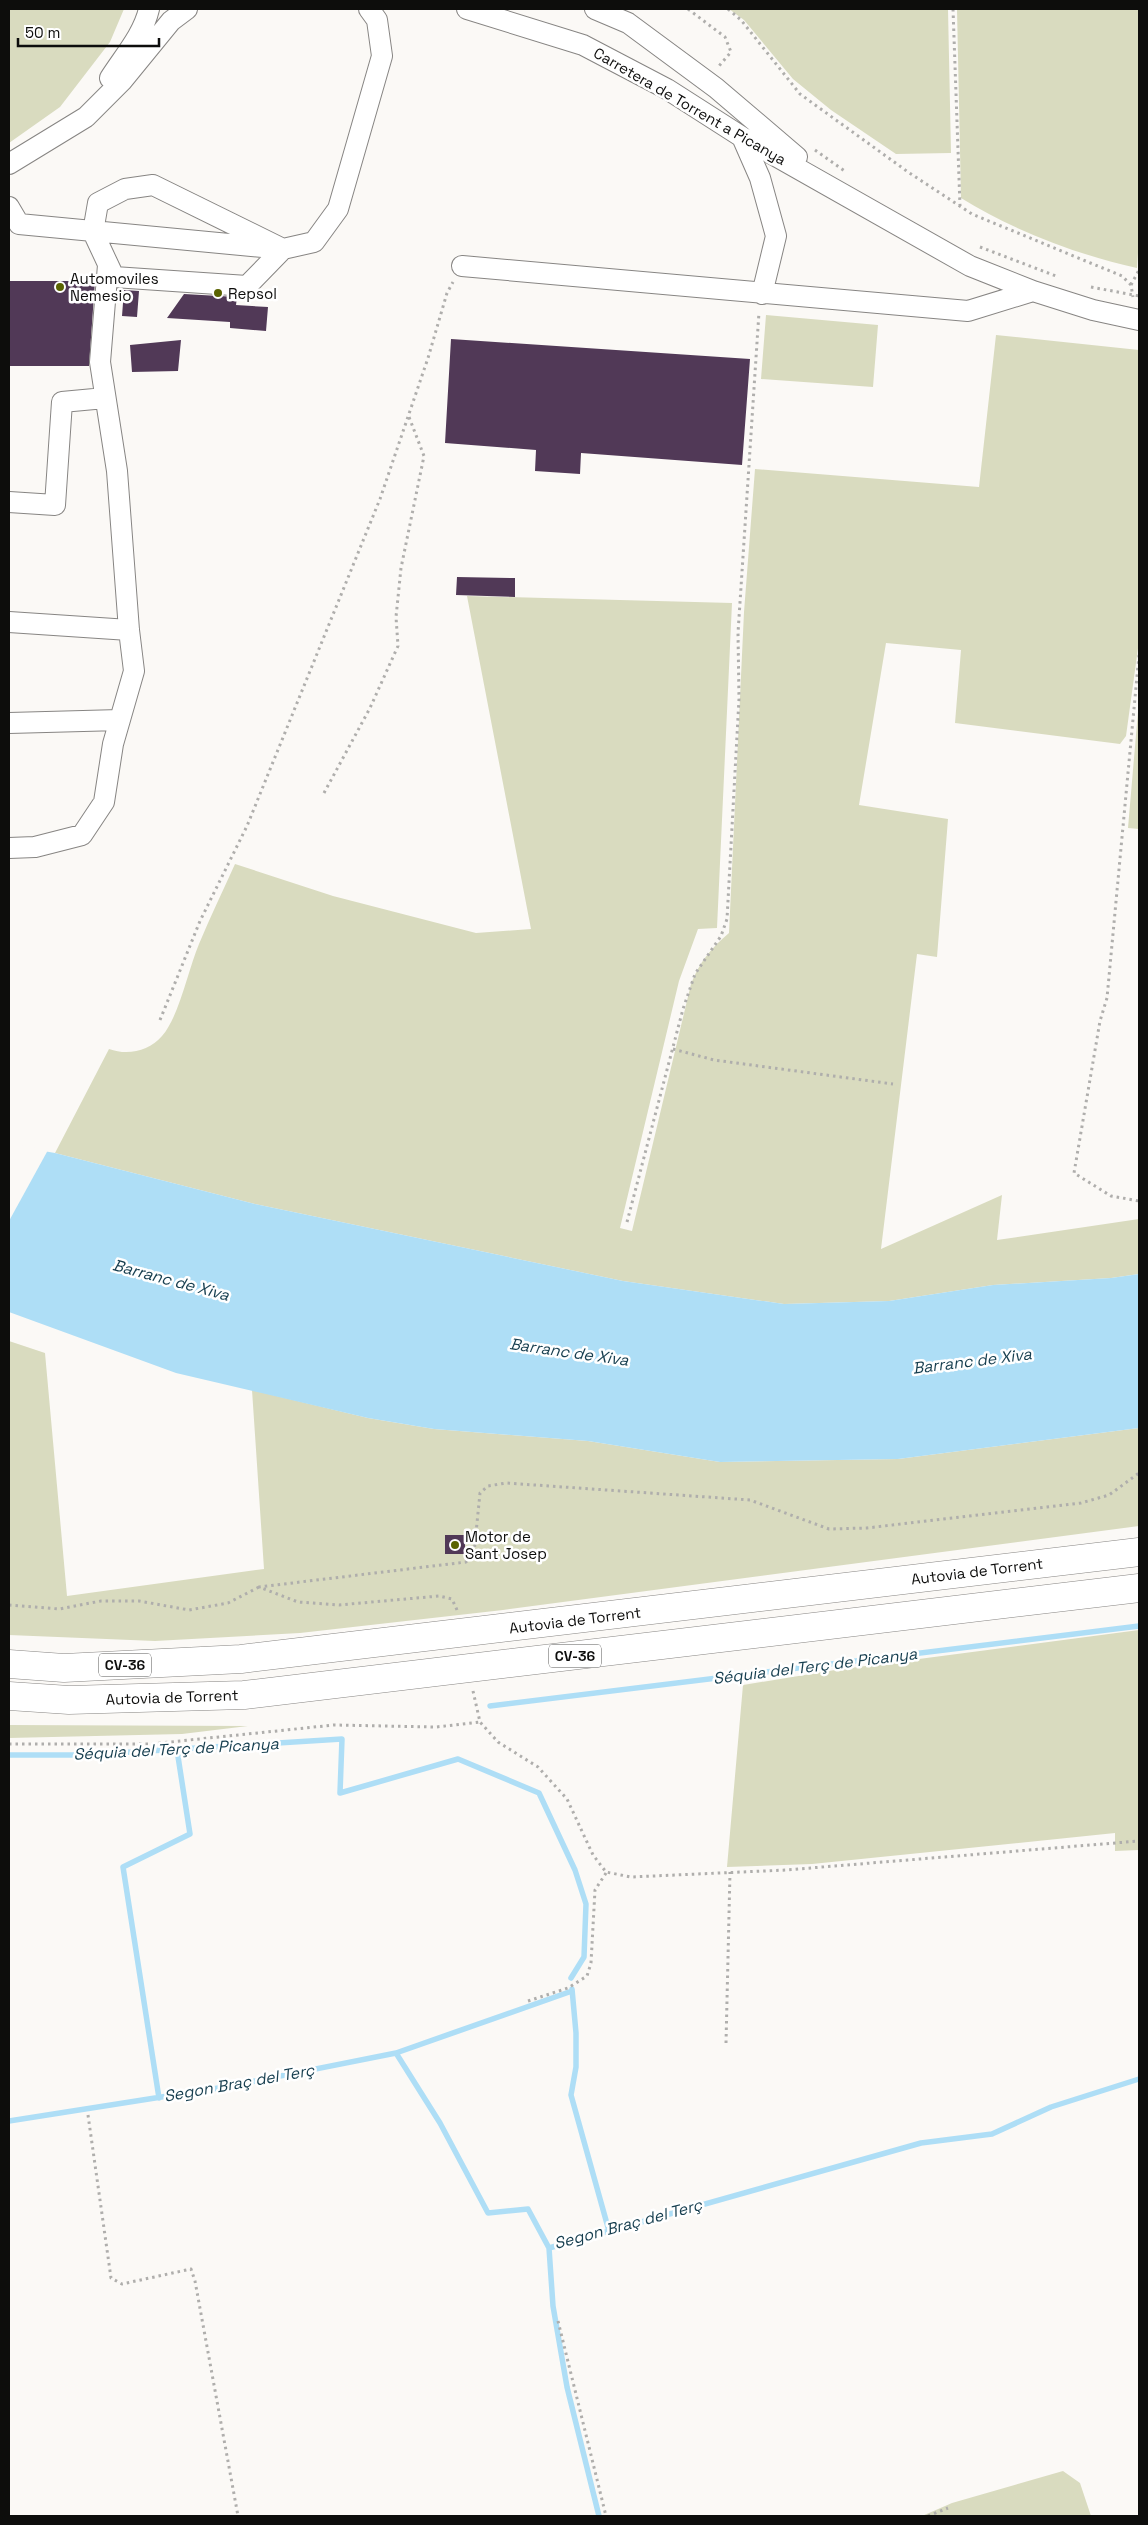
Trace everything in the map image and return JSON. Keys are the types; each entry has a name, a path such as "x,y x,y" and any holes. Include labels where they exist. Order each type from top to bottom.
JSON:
{"highway":[{"name":"Autovia de Torrent","path":"9,1664 64,1668 241,1659 1139,1552"},
{"name":"Autovia de Torrent","path":"9,1696 69,1700 244,1695 1139,1588"},
{"path":"9,1653 67,1657 241,1659"}],"street":[{"path":"86,117 137,38 149,9"},
{"path":"9,164 86,117 122,81 171,21 187,9"},
{"path":"12,218 93,232 283,249 314,242 338,209 382,56 377,20 369,9"},
{"name":"Carretera de Torrent a Picanya","path":"468,9 583,45 667,89 742,137 825,182 970,266 1033,291 1093,310 1138,320"},
{"name":"Carretera de Torrent a Picanya","path":"595,9 628,23 716,88 825,182"},
{"path":"742,137 760,178 776,236 762,294"},
{"path":"9,848 35,847 82,835 104,802 113,744 134,671 129,630 117,471 100,362 111,271 93,232 98,203 125,189 153,185 283,249"},
{"path":"111,271 247,286 283,249"},
{"path":"462,266 968,311 1033,291"},
{"path":"9,502 56,505 62,402 105,398"},
{"path":"9,622 129,630"},
{"path":"9,723 120,720"}],"path":[{"path":"688,9 724,37 731,52 719,66 726,73"},
{"path":"728,9 741,20 800,94 960,206 972,214 1122,276 1131,285 1138,320"},
{"path":"953,9 960,206"},
{"path":"809,146 852,176"},
{"path":"971,244 1063,279"},
{"path":"160,1020 200,921 247,826 380,498 447,293 462,266"},
{"path":"1131,285 1139,270"},
{"path":"1081,286 1139,296"},
{"path":"627,1222 683,1009 695,974 721,936 728,919 738,699 738,633 762,294"},
{"path":"324,793 370,708 398,646 396,617 400,568 424,456 408,416"},
{"path":"1139,654 1107,998 1100,1021 1074,1173 1111,1196 1139,1201"},
{"path":"673,1049 714,1060 894,1084"},
{"path":"9,1605 59,1609 101,1601 139,1601 189,1610 228,1603 260,1587 466,1562 474,1553 480,1493 488,1486 506,1483 750,1500 829,1529 867,1528 1081,1503 1109,1495 1139,1473"},
{"path":"260,1587 298,1602 339,1604 439,1596 452,1599 458,1610"},
{"path":"473,1692 480,1722 498,1742 538,1767 567,1799 592,1855 606,1872 631,1877 786,1870 1139,1841"},
{"path":"9,1744 151,1744 334,1726 436,1727 480,1722"},
{"path":"528,2001 568,1988 587,1976 592,1963 596,1890 606,1872"},
{"path":"726,2043 730,1872"},
{"path":"88,2115 111,2278 122,2284 191,2269 195,2281 238,2516"},
{"path":"558,2321 606,2516"},
{"path":"928,2516 948,2508"}],"green space":[{"path":"9,9 124,9 110,42 60,107 9,143"},
{"path":"729,9 948,9 951,153 896,154 831,110 793,79 744,20"},
{"path":"957,9 1139,9 1139,238 1137,268 1069,249 1046,240 1002,221 961,198"},
{"path":"766,315 878,325 873,387 761,379"},
{"path":"996,335 1139,350 1139,641 1126,736 1120,744 955,723 961,650 886,643 859,805 948,819 937,957 917,954 881,1249 1002,1195 997,1240 1139,1219 1139,1274 1111,1278 993,1285 889,1301 784,1304 623,1281 255,1204 55,1153 109,1049 131,1052 145,1049 157,1041 168,1028 199,944 235,864 333,896 476,933 531,929 467,596 732,603 717,928 698,929 679,981 620,1228 632,1231 691,984 706,956 729,933 744,612 755,469 979,487"},
{"path":"1139,700 1139,829 1128,828"},
{"path":"9,1341 45,1353 67,1596 264,1569 252,1390 368,1418 434,1429 588,1441 720,1462 898,1459 1139,1428 1139,1526 503,1610 300,1633 155,1641 9,1635"},
{"path":"1139,1630 1139,1850 1115,1851 1115,1833 812,1864 727,1867 743,1685 835,1670"},
{"path":"9,1725 248,1726 182,1734 9,1738"},
{"path":"1063,2471 1080,2483 1091,2516 922,2516 952,2503"}],"water":[{"name":"Barranc de Xiva","path":"9,1145 55,1153 255,1204 623,1281 784,1304 889,1301 993,1285 1111,1278 1139,1274 1139,1428 898,1459 720,1462 588,1441 434,1429 368,1418 176,1373 9,1312"}],"pier":[{"path":"9,1143 48,1150 9,1221"}],"building":[{"path":"9,281 95,281 89,366 9,366"},
{"path":"124,290 139,291 137,317 122,316"},
{"path":"184,294 237,297 236,305 268,307 266,331 230,328 230,322 167,318"},
{"path":"451,339 750,359 742,465 581,453 580,474 535,471 536,450 445,443"},
{"path":"181,340 178,371 132,372 130,345"},
{"path":"457,577 515,578 515,597 456,595"},
{"name":"Motor de Sant Josep","path":"445,1535 465,1535 465,1554 445,1554"}],"waterway":[{"name":"Séquia del Terç de Picanya","path":"490,1706 1139,1626"},
{"path":"9,1755 84,1755 342,1739 340,1793 458,1759 539,1793 575,1870 586,1904 584,1957 571,1978"},
{"path":"159,2098 123,1867 190,1834 177,1750"},
{"path":"572,1989 576,2033 576,2067 571,2095 609,2231"},
{"path":"396,2053 572,1991"},
{"name":"Segon Braç del Terç","path":"9,2121 225,2087 396,2053 440,2123 488,2213 528,2209 549,2248 921,2143 992,2134 1051,2107 1139,2079"},
{"path":"549,2248 553,2306 567,2387 599,2516"}],"place":[{"name":"Automoviles Nemesio","path":"60,287"},
{"name":"Repsol","path":"218,293"},
{"name":"Motor de Sant Josep","path":"455,1545"}]}
